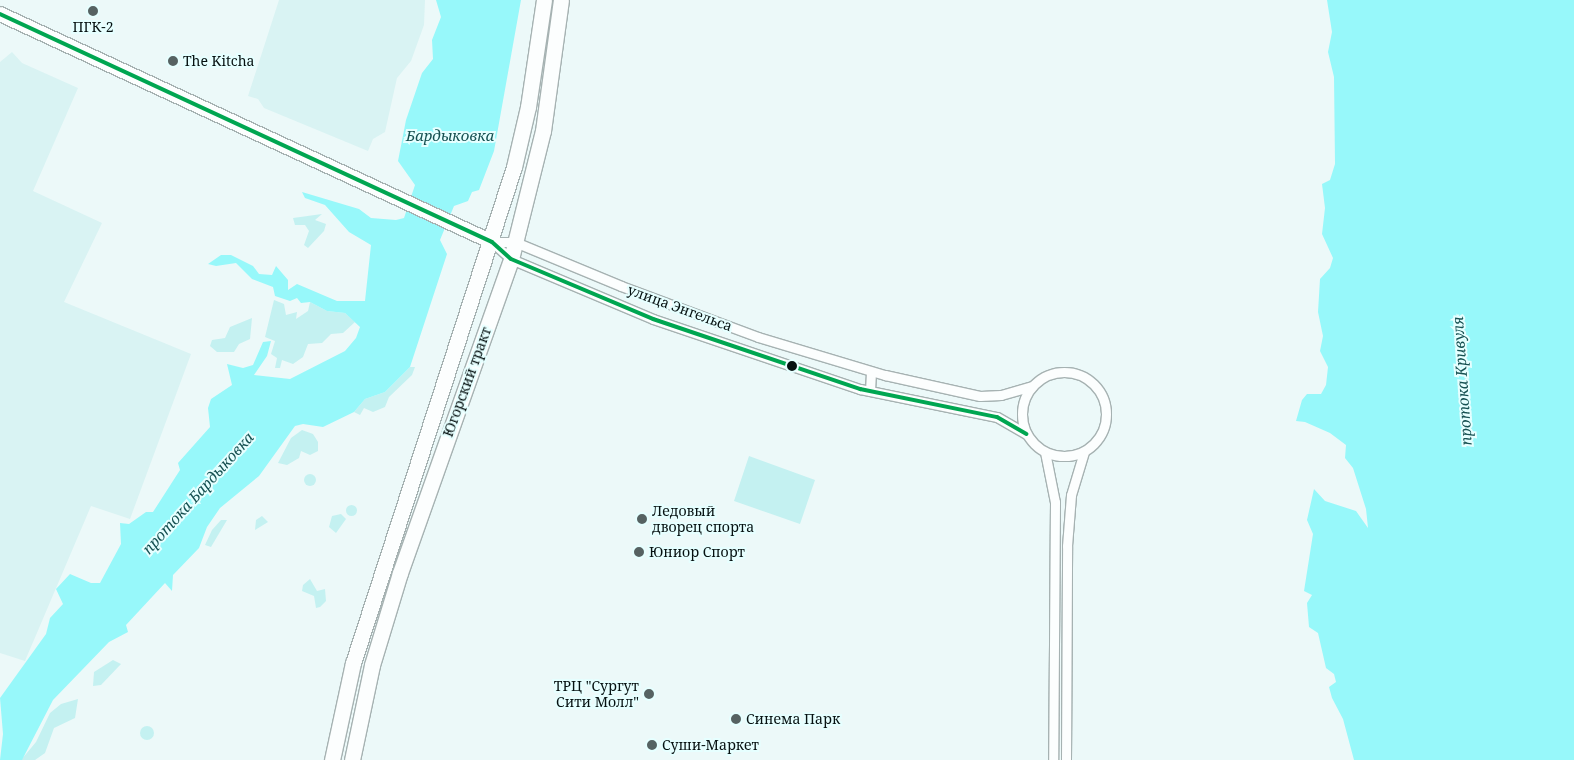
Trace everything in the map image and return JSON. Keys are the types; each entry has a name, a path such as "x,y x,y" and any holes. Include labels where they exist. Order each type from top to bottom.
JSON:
{"main road":[{"name":"Югорский тракт","path":"332,760 353,663 492,242 528,107 544,0"},
{"name":"Югорский тракт","path":"352,760 372,665 400,573 511,259 543,131 561,0"},
{"name":"улица Энгельса","path":"0,14 492,242"}],"street":[{"name":"улица Энгельса","path":"492,242 515,242 621,286 749,334 871,372 980,396 1006,394 1033,386"},
{"name":"улица Энгельса","path":"492,242 511,259 653,319 870,391 997,418 1027,434"},
{"path":"870,391 871,372"},
{"path":"1066,372 1087,378 1098,388 1105,401 1106,423 1096,443 1084,452 1063,457 1045,452 1027,434 1022,413 1025,398 1033,386 1051,374 1066,372"},
{"path":"1045,452 1055,502 1053,760"},
{"path":"1066,760 1067,546 1071,495 1084,452"}],"shaded area":[{"path":"279,0 425,0 424,25 411,61 397,78 385,132 373,139 368,151 264,108 258,99 248,96"},
{"path":"12,52 22,63 78,88 33,191 102,223 64,302 191,354 130,519 91,506 25,661 0,653 0,62"},
{"path":"322,214 315,220 326,224 324,231 308,248 304,245 309,231 305,225 295,225 293,218"},
{"path":"274,300 284,304 286,315 297,312 296,319 308,311 310,302 327,311 345,313 355,322 343,333 331,334 322,343 308,344 303,357 293,364 282,360 280,368 275,368 277,358 271,354 275,341 265,337"},
{"path":"252,318 250,339 239,344 234,352 217,352 210,346 212,340 225,338 230,327"},
{"path":"410,367 415,367 412,375 389,397 385,407 373,412 364,408 360,415 354,412 365,399 385,392"},
{"path":"302,430 313,434 318,442 318,451 310,455 301,451 299,458 287,465 278,463 291,438"},
{"path":"749,456 815,480 800,524 734,501"},
{"path":"312,474 315,475 315,485 308,486 305,485 304,478 305,475"},
{"path":"349,505 353,505 356,510 355,514 349,515 346,512 346,508"},
{"path":"341,514 346,519 336,533 329,527 332,516"},
{"path":"262,516 268,522 255,530 256,520"},
{"path":"221,520 227,520 211,547 205,545 212,530"},
{"path":"310,579 317,591 325,589 326,601 320,607 316,608 314,596 302,591 303,585"},
{"path":"113,660 121,664 101,685 93,686 94,672"},
{"path":"78,699 75,718 54,728 45,753 35,760 21,760 36,742 50,713 61,704"},
{"path":"147,726 152,728 154,733 152,738 147,740 142,738 140,733 142,728"}],"water":[{"name":"Бардыковка","path":"436,0 521,0 494,151 479,190 472,192 468,201 454,206 440,240 447,254 410,367 385,392 365,399 354,412 323,427 303,424 295,426 259,476 220,508 207,527 199,548 173,575 172,591 165,583 126,625 128,632 109,642 53,700 22,760 0,760 3,734 0,698 46,634 50,618 63,604 56,589 70,574 91,583 100,583 121,544 120,523 129,524 146,512 153,512 180,470 178,463 210,427 208,408 211,399 232,385 227,364 243,368 253,365 263,342 271,341 267,356 254,375 290,379 345,351 356,338 360,327 345,313 327,311 310,302 301,303 297,298 290,301 275,296 273,287 252,279 236,263 216,266 208,264 221,255 231,255 253,266 259,274 272,275 276,266 288,280 288,290 297,284 337,301 365,301 371,245 349,232 325,205 305,198 302,192 359,209 371,218 396,220 404,218 415,185 398,161 406,120 422,73 433,59 432,40 441,17"},
{"name":"протока Кривуля","path":"1327,0 1574,0 1574,760 1354,760 1343,719 1332,698 1329,687 1336,682 1334,674 1326,668 1318,633 1309,627 1307,603 1312,595 1304,591 1313,534 1307,520 1314,489 1325,501 1356,511 1368,528 1366,509 1353,468 1345,458 1346,445 1330,433 1305,422 1296,421 1302,400 1307,394 1321,394 1326,385 1328,367 1320,351 1323,336 1318,312 1320,279 1330,268 1333,258 1322,234 1325,208 1322,184 1330,180 1335,164 1334,77 1328,52 1332,32"}],"transit line":[{"path":"0,14 492,242 511,259 653,319 860,389 997,417 1027,434"}],"place":[{"name":"ПГК-2","path":"93,11"},
{"name":"The Kitcha","path":"173,61"},
{"name":"Ледовый дворец спорта","path":"642,519"},
{"name":"Юниор Спорт","path":"639,552"},
{"name":"ТРЦ \"Сургут Сити Молл\"","path":"649,694"},
{"name":"Синема Парк","path":"736,719"},
{"name":"Суши-Маркет","path":"652,745"}],"water label":[{"name":"протока Бардыковка","path":"198,493"}]}
